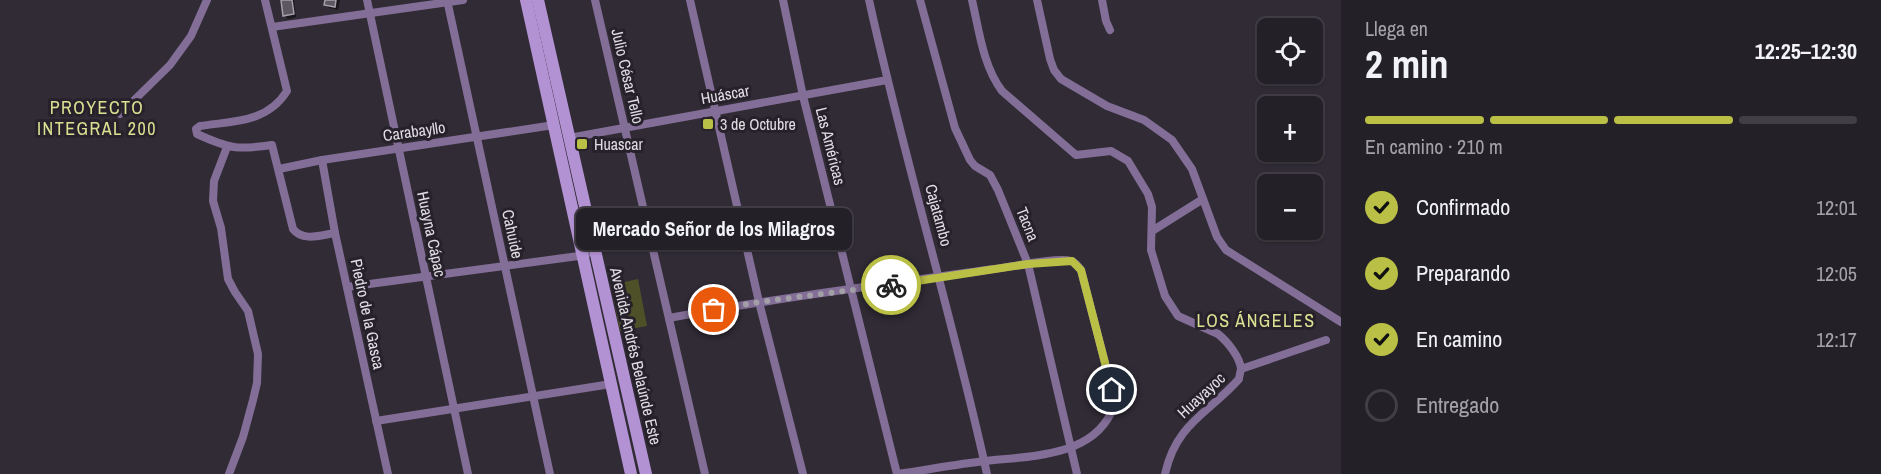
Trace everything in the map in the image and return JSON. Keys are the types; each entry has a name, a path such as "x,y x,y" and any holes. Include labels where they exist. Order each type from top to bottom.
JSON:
{"street":[{"path":"120,114 170,64 190,36 207,0"},
{"path":"266,0 287,91 270,111 240,122 200,126 196,129 197,134 227,147 247,148 272,145 293,229 304,237 335,232"},
{"name":"Huayna Cápac","path":"367,0 468,474"},
{"path":"272,27 463,0"},
{"name":"Avenida Andrés Belaúnde Este","path":"526,0 632,474"},
{"name":"Avenida Andrés Belaúnde Este","path":"538,0 646,474"},
{"name":"Julio César Tello","path":"595,0 705,474"},
{"path":"690,0 759,302 802,474"},
{"name":"Las Américas","path":"783,0 803,96 897,474"},
{"name":"Cajatambo","path":"869,0 887,80 940,277 987,474"},
{"name":"Tacna","path":"920,0 955,128 970,160 990,176 998,190 1028,264 1077,474"},
{"name":"Huayayoc","path":"972,0 988,67 1002,91 1077,155 1111,151 1128,161 1148,194 1152,207 1151,249 1165,296 1178,316 1223,338 1238,360 1241,369 1239,379 1216,399 1180,437 1165,474"},
{"path":"1037,0 1050,59 1061,80 1107,106 1144,120 1172,140 1192,170 1217,237 1226,250 1341,322"},
{"path":"1102,0 1110,30"},
{"name":"Cahuide","path":"447,1 550,474"},
{"name":"Huáscar","path":"569,138 887,80"},
{"name":"Carabayllo","path":"279,169 322,160 554,125"},
{"path":"227,147 214,181 213,201 221,228 228,279 248,311 258,354 257,383 251,409 229,474"},
{"name":"Piedro de la Gasca","path":"322,160 335,232 388,474"},
{"path":"1152,231 1203,199"},
{"path":"347,287 596,253"},
{"path":"669,318 759,302 1028,264 1072,261 1081,270 1112,390 1113,406 1102,426 1083,442 1071,448 1029,457 897,474"},
{"path":"1241,369 1326,340"},
{"path":"376,421 611,384"}],"green space":[{"path":"638,279 647,326 620,331 611,285"}],"building":[{"path":"281,0 292,0 294,14 283,16"},
{"path":"325,0 336,0 335,7 324,5"}],"way so far":[{"path":"714,310 891,285"}],"place":[{"name":"3 de Octubre","path":"708,124"},
{"name":"Huascar","path":"582,144"},
{"name":"Mercado Señor de los Milagros","path":"714,310"}],"district":[{"name":"PROYECTO INTEGRAL 200","path":"97,117"},
{"name":"LOS ÁNGELES","path":"1256,320"}],"route":[{"path":"891,285 1028,264 1072,261 1081,270 1112,390"}]}
